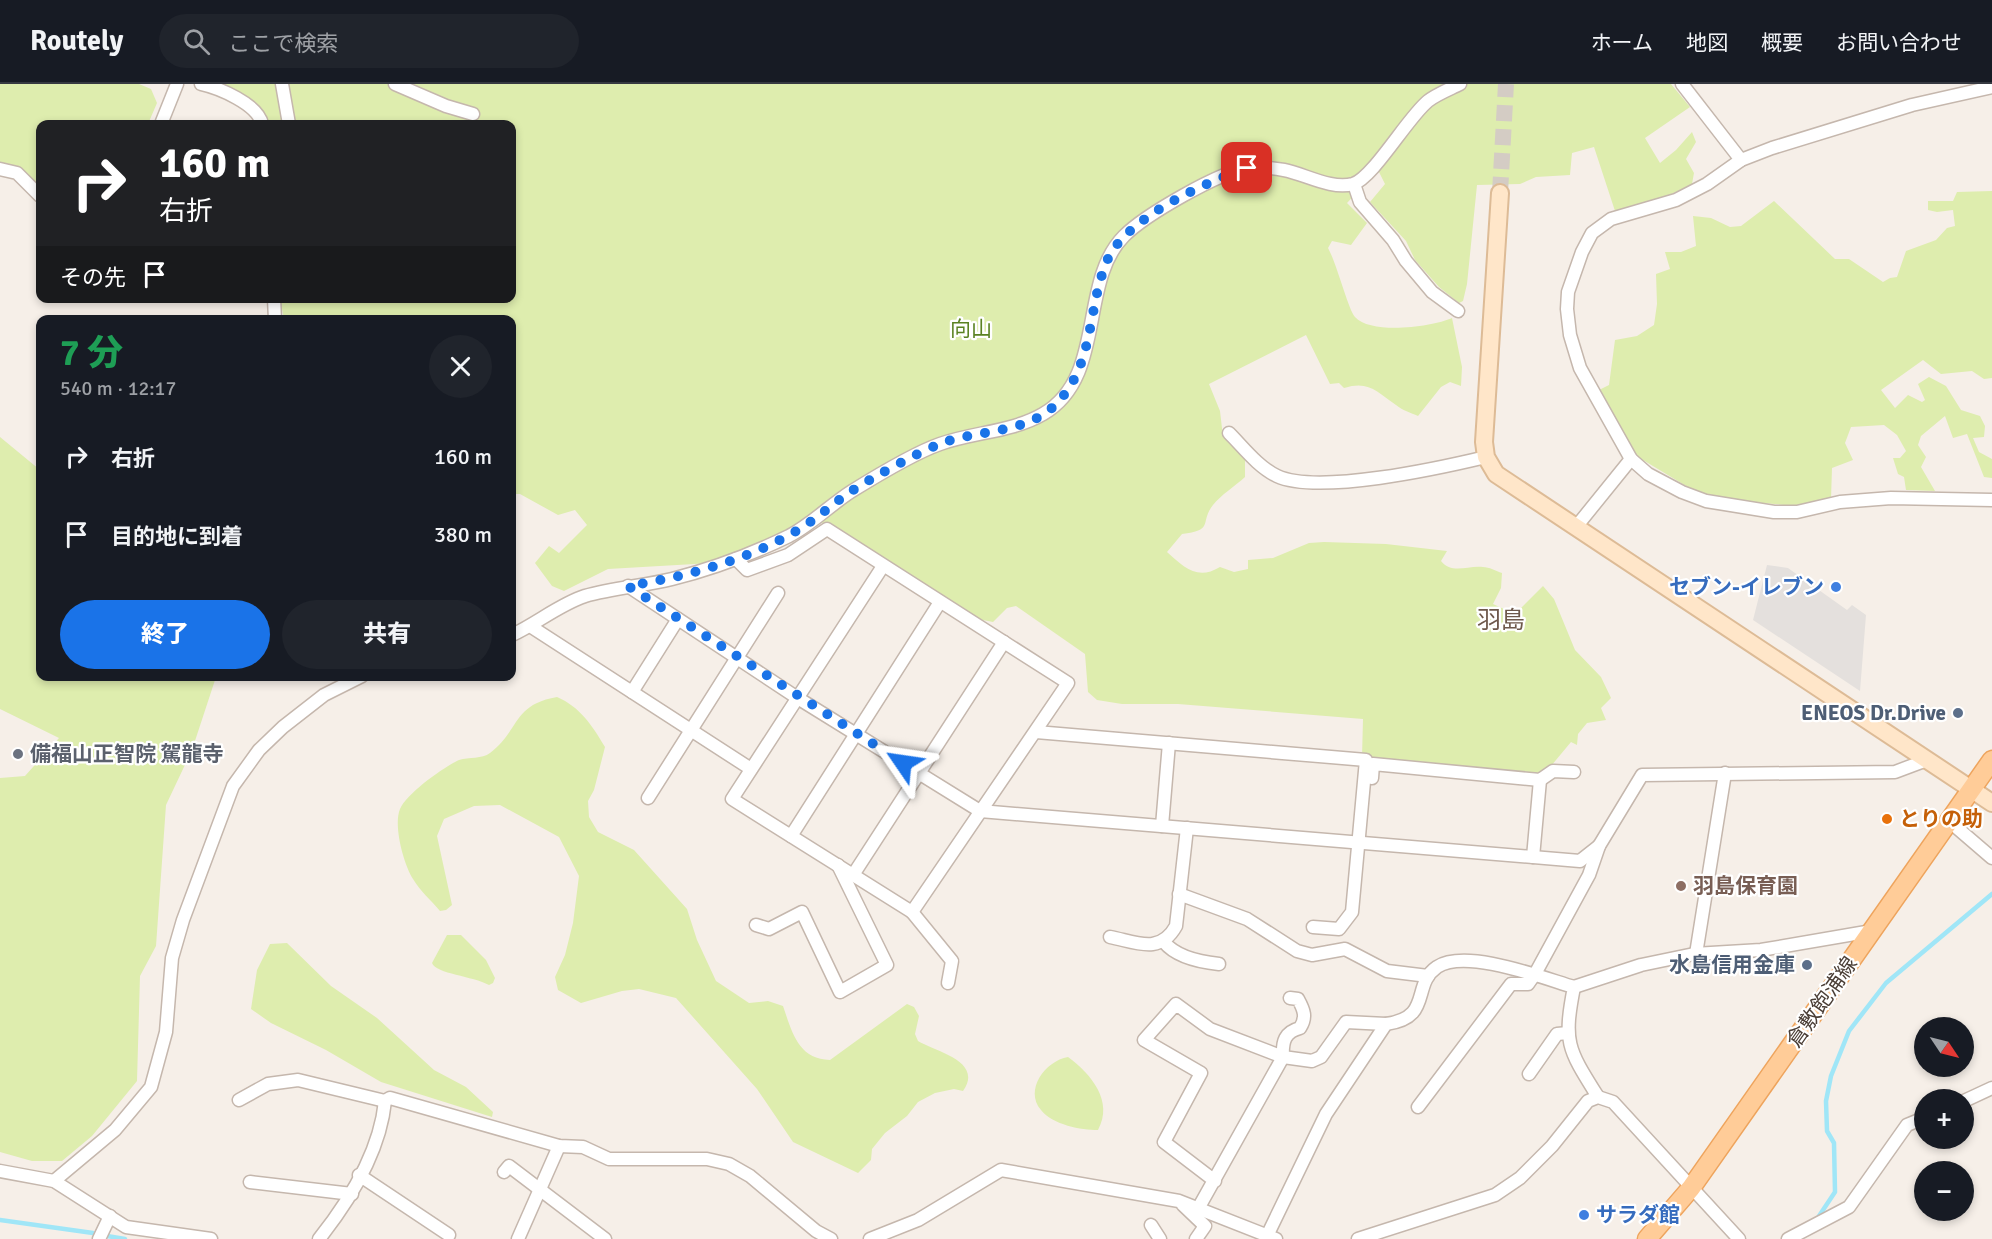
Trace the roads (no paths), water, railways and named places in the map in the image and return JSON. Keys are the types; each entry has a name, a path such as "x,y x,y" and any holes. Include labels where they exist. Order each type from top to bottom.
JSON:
{"main road":[{"name":"倉敷飽浦線","path":"1647,1239 1691,1188 1992,760"}],"street":[{"path":"163,120 177,84"},
{"path":"201,84 240,99 261,120"},
{"path":"282,84 288,120"},
{"path":"395,84 446,106 473,114"},
{"path":"516,633 582,597 628,586 669,580 736,559 789,536 817,519 850,492 939,444 1021,424 1056,405 1081,366 1107,259 1124,236 1158,212 1218,178 1247,168 1284,170 1312,179 1354,184 1369,172 1402,128 1429,100 1460,84"},
{"path":"1682,84 1741,160"},
{"path":"1992,87 1872,117 1741,160 1707,184 1676,200 1606,222 1592,234 1574,274 1568,292 1567,309 1570,335 1580,368 1631,459 1648,474 1706,501 1774,512 1797,512 1840,502 1891,498 1992,500"},
{"path":"0,169 17,173 36,192"},
{"path":"1354,184 1360,202 1393,240 1419,277 1432,292 1458,311"},
{"path":"1500,193 1485,427 1486,457 1496,474 1992,803"},
{"path":"1229,433 1250,455 1277,476 1323,484 1444,467 1486,457"},
{"path":"1576,527 1631,459"},
{"path":"736,559 747,570 788,555 827,529 1068,683 912,912"},
{"path":"883,566 732,799 912,912 952,961 948,983"},
{"path":"628,586 796,697 980,811 1580,861 1599,846"},
{"path":"648,798 778,593"},
{"path":"791,836 940,602"},
{"path":"632,692 678,619"},
{"path":"530,626 751,769"},
{"path":"853,875 1004,642"},
{"path":"54,1181 115,1130 151,1088 166,1032 172,958 183,920 233,786 259,750 283,727 324,695 352,681"},
{"path":"1036,732 1366,760 1362,843"},
{"path":"1162,826 1169,743"},
{"path":"1418,1107 1511,984 1528,984 1535,974 1589,875 1599,846 1642,775 1725,772 1894,772 1927,760"},
{"path":"1313,927 1339,929 1352,912 1373,764 1540,780 1553,771 1574,772"},
{"path":"1696,954 1725,772"},
{"path":"1533,857 1540,780"},
{"path":"1949,820 1992,858"},
{"path":"1110,937 1154,945 1164,942 1176,926 1187,828"},
{"path":"756,926 769,929 802,912 840,992 887,965 838,865"},
{"path":"1179,894 1247,919 1297,951 1312,955 1345,949 1387,971 1428,976"},
{"path":"1215,1181 1164,1142 1201,1073 1144,1040 1176,1004 1210,1029 1283,1056 1312,1061 1321,1057 1346,1022 1401,1023 1419,1005 1428,976 1438,966 1455,961 1480,963 1535,974 1574,987 1641,965 1696,954 1761,950 1872,931"},
{"path":"1164,942 1171,951 1206,963 1219,964"},
{"path":"1574,987 1568,1033 1574,1058 1598,1097 1613,1102 1739,1239"},
{"path":"1199,1208 1283,1056 1285,1038 1290,1031 1300,1028 1304,1022 1305,1010 1298,999 1290,998"},
{"path":"870,1239 918,1220 1001,1170 1179,1201 1271,1238 1326,1114 1386,1024"},
{"path":"1529,1074 1557,1034 1568,1033"},
{"path":"239,1100 268,1084 298,1080 385,1101 390,1098 559,1146 583,1147 609,1159 707,1159 729,1164 750,1176 816,1231 831,1239"},
{"path":"1974,1096 1992,1088"},
{"path":"1358,1239 1496,1195 1520,1178 1552,1146 1588,1101 1598,1097"},
{"path":"319,1239 352,1194 383,1120 385,1101"},
{"path":"1788,1239 1848,1207 1907,1125 1914,1122"},
{"path":"518,1239 559,1146"},
{"path":"504,1172 509,1166 605,1239"},
{"path":"0,1171 54,1181 138,1231 211,1239"},
{"path":"359,1175 449,1235"},
{"path":"250,1182 352,1194"},
{"path":"1179,1201 1205,1226 1196,1239"},
{"path":"99,1239 110,1216"},
{"path":"1151,1225 1160,1239"}],"waterway":[{"path":"1819,1216 1835,1192 1834,1143 1827,1131 1826,1101 1831,1076 1849,1031 1886,983 1992,894"},
{"path":"0,1220 93,1233"},
{"path":"107,1236 125,1239"}],"tunnel":[{"path":"1500,193 1506,84"}],"place":[{"name":"セブン-イレブン","path":"1836,587"},
{"name":"ENEOS Dr.Drive","path":"1958,713"},
{"name":"備福山正智院 駕龍寺","path":"18,754"},
{"name":"とりの助","path":"1887,819"},
{"name":"羽島保育園","path":"1681,886"},
{"name":"水島信用金庫","path":"1807,965"},
{"name":"サラダ館","path":"1584,1215"}],"district":[{"name":"羽島","path":"1501,620"}],"park label":[{"name":"向山","path":"971,329"}]}
